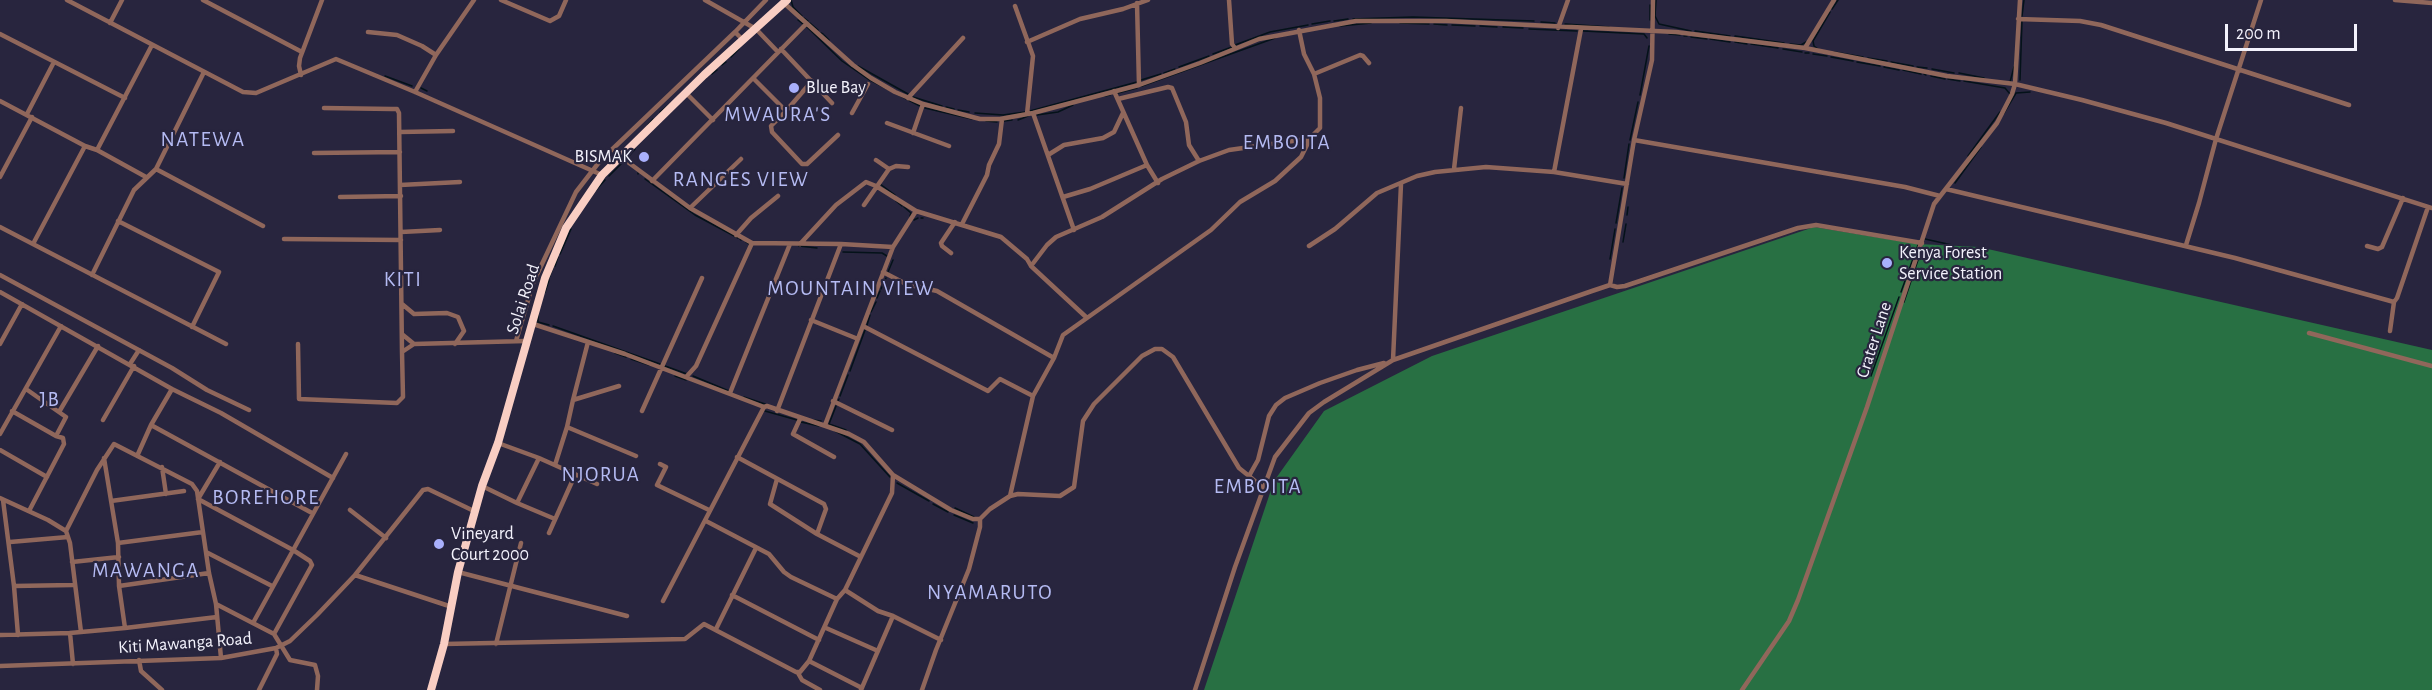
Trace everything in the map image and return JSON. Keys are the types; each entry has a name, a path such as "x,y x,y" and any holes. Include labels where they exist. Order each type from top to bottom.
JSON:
{"highway":[{"name":"Solai Road","path":"431,690 444,644 458,572 482,486 498,443 525,341 533,324 556,247 578,208 602,175 742,39 786,2"}],"street":[{"path":"67,0 250,94 336,59 602,175"},
{"path":"110,23 122,0"},
{"path":"203,0 303,52"},
{"path":"301,75 299,66 322,0"},
{"path":"415,92 436,55 474,0"},
{"path":"501,0 550,21 559,16 566,0"},
{"path":"705,0 756,28 832,103"},
{"path":"516,341 533,283 545,253 576,192 608,154 766,0"},
{"path":"1028,42 1080,19 1123,9 1148,0"},
{"path":"1229,0 1232,44 1235,48"},
{"path":"1558,28 1568,0"},
{"path":"1610,285 1634,140 1652,60 1653,0"},
{"path":"1805,48 1834,0"},
{"name":"Crater Lane","path":"1742,690 1789,621 1798,600 1934,204 1997,123 2015,84 2020,0"},
{"path":"2186,246 2216,139 2261,0"},
{"path":"2395,0 2432,3"},
{"path":"786,2 806,24 862,72 923,104 980,119 1002,119 1030,114 1140,85 1259,39 1299,30 1365,21 1446,21 1558,28 1652,30 1805,48 1947,76 2015,84 2082,100 2216,139 2430,207 2394,302 2390,331"},
{"path":"1137,3 1140,85"},
{"path":"1015,6 1033,56 1030,114 1048,155 1074,230"},
{"path":"2018,19 2080,21 2101,25 2349,105"},
{"path":"652,181 806,24"},
{"path":"1554,172 1581,29"},
{"path":"1010,496 1033,396 1054,358 1063,335 1211,230 1240,202 1275,181 1301,157 1309,141 1320,128 1320,98 1314,74 1304,54 1299,30"},
{"path":"368,32 396,35 436,55"},
{"path":"735,32 742,39"},
{"path":"0,34 125,98"},
{"path":"908,98 963,38"},
{"path":"97,150 152,45"},
{"path":"1314,74 1359,55 1369,63"},
{"path":"0,177 54,62"},
{"path":"92,275 134,190 156,169 204,72"},
{"path":"753,78 786,111"},
{"path":"812,81 771,126 772,132 802,164 807,164 838,135"},
{"path":"852,113 868,84"},
{"path":"1118,99 1172,88 1186,122 1189,145 1199,161"},
{"path":"1114,91 1147,165 1158,183"},
{"path":"686,93 712,120"},
{"path":"0,101 146,177"},
{"path":"913,133 923,104"},
{"path":"298,344 299,399 303,401 401,401 404,390 400,132 397,109 324,108"},
{"path":"1454,169 1461,108"},
{"path":"1048,155 1064,145 1102,138 1114,132 1123,113"},
{"path":"962,224 987,175 999,144 1002,119"},
{"path":"887,123 949,146"},
{"path":"400,132 453,131"},
{"path":"1031,266 1056,237 1102,217 1199,161 1229,150 1300,140 1309,141"},
{"path":"1634,140 1905,187 1940,196"},
{"path":"33,244 86,146"},
{"path":"314,153 400,152"},
{"path":"621,157 690,208 752,243 893,247"},
{"path":"690,208 741,159"},
{"path":"876,160 889,169"},
{"path":"1063,197 1090,189 1147,165"},
{"path":"864,205 889,169 896,166 908,166"},
{"path":"1309,246 1335,229 1377,193 1417,176 1454,169 1486,167 1554,172 1627,184"},
{"path":"156,169 263,226"},
{"path":"400,185 460,182"},
{"path":"801,244 828,213 866,182 916,212 1001,237 1086,317"},
{"path":"1393,360 1401,184"},
{"path":"1946,189 2186,246 2394,302"},
{"path":"339,197 401,196"},
{"path":"736,235 751,218 778,196"},
{"path":"2367,246 2378,249 2382,247 2403,198"},
{"path":"825,425 893,247 916,212"},
{"path":"118,221 219,272 192,327"},
{"path":"951,252 941,244 956,222"},
{"path":"1195,690 1208,645 1275,457 1309,413 1387,363 1610,285 1625,286 1808,226 1922,243"},
{"path":"0,227 226,344"},
{"path":"401,232 440,230"},
{"path":"284,239 401,240"},
{"path":"687,376 696,366 752,243"},
{"path":"730,393 790,243"},
{"path":"777,411 842,244"},
{"path":"883,272 906,284 937,291 1054,358"},
{"path":"0,275 249,410"},
{"path":"642,411 702,278"},
{"path":"0,292 172,389 221,413 333,478"},
{"path":"0,344 22,304"},
{"path":"402,304 414,314 454,314 462,321 464,331 473,343"},
{"path":"402,325 414,314"},
{"path":"811,320 858,339"},
{"path":"533,324 662,367 764,407 767,406 800,419 825,425 858,438 893,475 951,510 973,519 980,519"},
{"path":"0,434 61,326"},
{"path":"863,326 988,391 1000,379 1033,396"},
{"path":"455,344 464,331"},
{"path":"2309,333 2432,366"},
{"path":"402,334 414,344"},
{"path":"402,352 414,344 525,341"},
{"path":"555,465 567,428 588,342"},
{"path":"59,412 98,346"},
{"path":"922,690 969,569 980,519 990,509 1010,496 1018,494 1060,496 1074,487 1083,421 1094,404 1142,356 1155,349 1162,349 1173,357 1239,468 1263,488"},
{"path":"103,420 139,350"},
{"path":"1249,476 1258,460 1269,416 1276,405 1320,383 1357,370 1387,363"},
{"path":"573,400 619,386"},
{"path":"26,389 66,417 56,436"},
{"path":"138,454 151,425 172,389"},
{"path":"221,413 229,400"},
{"path":"833,401 892,430"},
{"path":"663,601 764,407"},
{"path":"12,411 63,438 64,444 29,511"},
{"path":"800,419 793,434 834,457"},
{"path":"151,425 312,513"},
{"path":"567,428 636,456"},
{"path":"66,531 104,458 116,443 192,484 197,491 216,604 221,658"},
{"path":"498,443 539,458 597,484"},
{"path":"0,450 47,477"},
{"path":"254,623 272,586 346,454"},
{"path":"737,457 824,504 826,509 817,534"},
{"path":"104,458 118,543 119,586 125,628"},
{"path":"517,503 539,458"},
{"path":"198,499 220,462"},
{"path":"660,464 666,467 657,485 709,510"},
{"path":"162,467 166,494"},
{"path":"549,533 575,475"},
{"path":"798,673 809,661 837,599 845,590 892,493 893,475"},
{"path":"777,479 770,504 817,534 861,557"},
{"path":"482,486 555,519"},
{"path":"278,647 317,615 355,575 423,490 428,489 476,512"},
{"path":"111,501 184,491"},
{"path":"2,499 66,531 81,632"},
{"path":"2,499 10,542 18,635"},
{"path":"198,499 310,561 312,565 274,634"},
{"path":"350,510 386,538"},
{"path":"706,521 769,554 791,577 837,599"},
{"path":"118,543 203,532"},
{"path":"10,542 68,537"},
{"path":"496,644 521,543"},
{"path":"716,629 756,548"},
{"path":"206,552 272,586"},
{"path":"72,562 119,557"},
{"path":"458,572 627,616"},
{"path":"119,586 209,573"},
{"path":"355,575 452,607"},
{"path":"15,586 74,585"},
{"path":"845,590 878,611 893,616 940,640"},
{"path":"732,595 819,640"},
{"path":"216,604 274,634 278,647 277,654 259,690"},
{"path":"809,661 861,689 893,616"},
{"path":"0,635 69,633 217,617"},
{"path":"444,644 685,639 702,625 716,629 798,673 802,680 820,690"},
{"path":"825,628 878,651"},
{"path":"69,633 73,664"},
{"path":"278,647 290,660 315,665 318,676 317,690"},
{"name":"Kiti Mawanga Road","path":"0,666 221,658 278,647"},
{"path":"139,660 141,671 161,690"}],"green space":[{"path":"1814,227 1918,244 1979,247 2432,350 2432,690 1204,690 1274,481 1324,411 1432,356"}],"waterway":[{"path":"791,0 793,7 802,16"},
{"path":"1656,0 1655,16 1659,24 1691,31"},
{"path":"1832,9 1838,0"},
{"path":"2022,16 2024,0"},
{"path":"1650,5 1650,20"},
{"path":"1818,49 1814,46 1813,41 1830,12"},
{"path":"1353,19 1413,17 1534,21"},
{"path":"804,18 808,21"},
{"path":"1334,21 1348,19"},
{"path":"798,20 803,24"},
{"path":"1312,24 1330,21"},
{"path":"2020,80 2022,21"},
{"path":"1541,22 1555,23"},
{"path":"810,23 818,30"},
{"path":"1340,26 1371,23"},
{"path":"1400,23 1429,24"},
{"path":"1434,24 1447,25"},
{"path":"1565,24 1609,27"},
{"path":"1235,45 1270,32 1308,25"},
{"path":"1452,25 1475,26"},
{"path":"1480,26 1497,27"},
{"path":"807,27 842,61 868,79 920,106"},
{"path":"1503,27 1523,28"},
{"path":"1529,29 1577,31"},
{"path":"1583,31 1644,34 1647,38"},
{"path":"1695,31 1730,36"},
{"path":"1669,34 1680,35"},
{"path":"824,35 829,40"},
{"path":"1735,36 1784,43"},
{"path":"1691,37 1707,39"},
{"path":"1142,86 1275,38"},
{"path":"1710,39 1730,42"},
{"path":"1735,42 1747,44"},
{"path":"1790,44 1801,45 1806,42"},
{"path":"1751,44 1778,48"},
{"path":"1640,95 1649,46"},
{"path":"1213,54 1232,47"},
{"path":"731,57 739,49"},
{"path":"1783,49 1802,52"},
{"path":"1834,52 1863,57"},
{"path":"1813,54 1827,56"},
{"path":"1179,67 1209,56"},
{"path":"1831,57 1853,61"},
{"path":"1868,58 1887,61"},
{"path":"722,65 726,62"},
{"path":"1857,62 1880,66"},
{"path":"1891,62 1913,66"},
{"path":"858,66 908,94"},
{"path":"1884,67 1899,70"},
{"path":"1917,67 1927,68"},
{"path":"2010,82 2014,67"},
{"path":"1164,73 1175,69"},
{"path":"1932,69 1954,73"},
{"path":"712,74 717,70"},
{"path":"1903,70 1921,74"},
{"path":"1959,73 1984,78"},
{"path":"1141,80 1161,74"},
{"path":"385,76 412,86"},
{"path":"1931,76 1945,79"},
{"path":"1948,79 1960,81"},
{"path":"1964,81 2005,88 2010,94"},
{"path":"1030,111 1137,82"},
{"path":"421,88 427,91"},
{"path":"1118,93 1137,88"},
{"path":"2004,113 2016,93 2030,92"},
{"path":"1105,96 1110,95"},
{"path":"913,97 942,106"},
{"path":"1630,140 1638,102"},
{"path":"660,112 671,103"},
{"path":"1037,115 1058,112 1073,105"},
{"path":"946,107 954,109"},
{"path":"925,108 972,119"},
{"path":"958,110 969,112"},
{"path":"975,113 1003,115 1025,112"},
{"path":"1968,156 2000,112"},
{"path":"1018,120 1028,116"},
{"path":"648,125 653,119"},
{"path":"1004,121 1012,120"},
{"path":"986,121 997,122"},
{"path":"1624,178 1629,144"},
{"path":"1955,183 1981,147"},
{"path":"628,157 635,149"},
{"path":"609,176 621,164"},
{"path":"645,179 695,215 738,238"},
{"path":"596,190 605,180"},
{"path":"880,184 895,195"},
{"path":"1616,223 1622,188"},
{"path":"896,201 902,206"},
{"path":"904,207 911,213 910,216"},
{"path":"1627,215 1628,207"},
{"path":"914,220 918,218"},
{"path":"1623,242 1626,224"},
{"path":"560,254 571,229"},
{"path":"1610,259 1615,229"},
{"path":"1925,239 1952,245"},
{"path":"1901,292 1918,245"},
{"path":"799,246 817,248"},
{"path":"1904,302 1922,248"},
{"path":"843,252 882,253 887,256"},
{"path":"555,266 558,257"},
{"path":"888,272 893,260"},
{"path":"549,278 553,268"},
{"path":"881,289 886,278"},
{"path":"545,292 549,280"},
{"path":"877,298 880,291"},
{"path":"1871,376 1899,297"},
{"path":"871,312 876,302"},
{"path":"538,315 538,322 549,325"},
{"path":"867,325 870,315"},
{"path":"553,326 660,364"},
{"path":"850,371 865,330"},
{"path":"615,353 626,357"},
{"path":"631,359 649,365"},
{"path":"665,366 687,374"},
{"path":"840,396 848,375"},
{"path":"675,376 686,380"},
{"path":"693,376 729,391"},
{"path":"744,397 765,404"},
{"path":"836,406 829,424 846,430"},
{"path":"765,411 797,420"},
{"path":"813,420 821,421"},
{"path":"801,422 819,426"},
{"path":"835,431 860,444 890,477"},
{"path":"897,483 929,501"},
{"path":"933,504 948,512"},
{"path":"955,508 974,517"},
{"path":"954,515 973,523"}],"place":[{"name":"Blue Bay","path":"794,88"},
{"name":"BISMAK","path":"644,157"},
{"name":"Kenya Forest Service Station","path":"1887,263"},
{"name":"Vineyard Court 2000","path":"439,544"}],"district":[{"name":"MWAURA'S","path":"778,115"},
{"name":"NATEWA","path":"203,140"},
{"name":"EMBOITA","path":"1287,143"},
{"name":"RANGES VIEW","path":"741,180"},
{"name":"KITI","path":"403,280"},
{"name":"MOUNTAIN VIEW","path":"851,289"},
{"name":"JB","path":"50,400"},
{"name":"NJORUA","path":"601,475"},
{"name":"EMBOITA","path":"1258,487"},
{"name":"BOREHORE","path":"266,498"},
{"name":"MAWANGA","path":"146,571"},
{"name":"NYAMARUTO","path":"990,593"}]}
